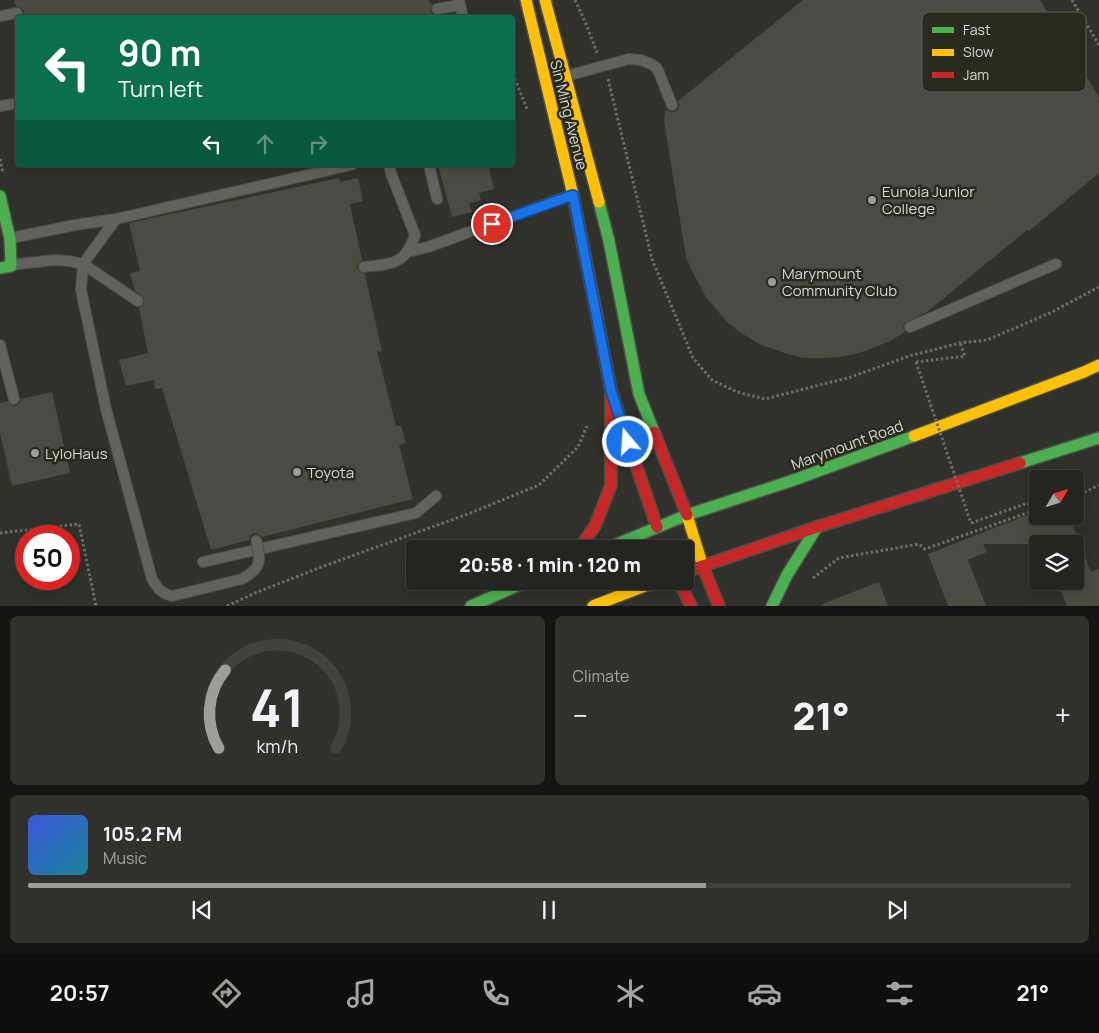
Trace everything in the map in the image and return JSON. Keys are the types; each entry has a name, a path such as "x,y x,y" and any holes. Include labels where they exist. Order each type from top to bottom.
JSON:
{"main road":[{"name":"Sin Ming Avenue","path":"526,0 573,195 611,391 658,531"},
{"name":"Sin Ming Avenue","path":"545,0 609,241 639,394 687,515 703,566 719,606"},
{"path":"0,196 6,267"},
{"name":"Marymount Road","path":"632,540 658,531 687,515 791,481 967,417 1099,365"},
{"path":"585,540 595,526 611,485 611,391"},
{"path":"694,569 817,527 1099,438"},
{"path":"772,606 799,553 817,527"},
{"path":"471,606 507,590"},
{"path":"594,606 635,590"},
{"path":"683,590 691,606"}],"lane":[{"path":"436,9 459,2 462,15"},
{"path":"0,16 17,13"},
{"path":"565,76 629,59 641,60 657,68 672,105"},
{"path":"0,106 15,104"},
{"path":"5,240 116,218 342,167"},
{"path":"364,267 392,264 405,256 414,238 415,232 390,167"},
{"path":"429,167 437,199"},
{"path":"407,252 428,247 573,195"},
{"path":"116,218 83,264 81,290 106,409 152,579 160,590 172,596 242,579 252,573 260,562 256,540"},
{"path":"6,267 55,260 83,264 138,301"},
{"path":"910,327 1056,264"},
{"path":"0,345 14,398"},
{"path":"203,562 416,513 436,496"}],"path":[{"path":"575,0 608,81 652,260 693,358 712,380 737,392 765,399 851,377 910,356 960,343 987,340 1050,313 1099,287"},
{"path":"1072,0 1079,12"},
{"path":"1086,24 1099,46"},
{"path":"960,343 965,356 916,362 971,523 1028,503 1029,505"},
{"path":"227,606 307,573 468,514 539,485 578,447"},
{"path":"1084,492 1099,485"},
{"path":"807,582 839,558 918,544 925,550 1029,512"},
{"path":"0,533 78,524 96,606"}],"building":[{"path":"14,0 428,0 432,5 430,10 434,15 23,15 24,11 16,6"},
{"name":"Eunoia Junior College","path":"803,0 1040,0 1047,12 922,12 922,92 1086,92 1086,76 1099,97 1099,173 927,312 905,323 903,327 905,331 902,334 890,341 859,353 840,357 803,358 759,344 738,331 726,321 706,297 692,271 686,257 664,121 666,110 672,112 677,110 678,101"},
{"path":"439,167 488,167 494,189 479,193 481,200 469,203 472,212 452,217"},
{"path":"339,178 340,182 358,178 363,201 350,204 362,260 357,268 361,273 365,274 382,352 377,351 396,426 401,425 406,443 399,445 413,499 262,537 254,533 249,540 211,550 162,388 155,389 154,380 126,386 119,360 148,353 139,308 144,304 144,298 135,291 130,273 140,271 129,223"},
{"name":"LyloHaus","path":"52,392 70,473 12,486 0,433 0,403 8,401 15,406 19,404 21,399"},
{"path":"1029,515 1029,525 1073,525 1076,535 1029,535 1029,544 983,544 987,552 968,560 986,606 948,606 928,554"},
{"path":"1084,554 1091,572 1099,569 1099,606 1067,606 1061,590 1084,590"},
{"path":"879,582 888,606 822,606 822,604"}],"traffic: fast":[{"path":"0,196 10,239 11,266 0,268"},
{"path":"599,202 609,241 639,394 654,432"},
{"path":"627,540 687,515 791,481 914,436"},
{"path":"1020,463 1099,438"},
{"path":"772,606 787,575 817,527"},
{"path":"471,606 507,590"}],"traffic: slow":[{"path":"526,0 573,195 597,317"},
{"path":"545,0 599,202"},
{"path":"914,436 1099,365"},
{"path":"687,515 703,567"},
{"path":"593,606 635,590"}],"traffic: jam":[{"path":"597,317 611,391 657,527"},
{"path":"585,540 595,526 611,485 611,391"},
{"path":"654,432 687,515"},
{"path":"694,569 817,527 1020,463"},
{"path":"703,567 719,606"},
{"path":"683,590 691,606"}],"place":[{"name":"Eunoia Junior College","path":"872,200"},
{"name":"Marymount Community Club","path":"772,282"},
{"name":"LyloHaus","path":"35,453"},
{"name":"Toyota","path":"297,472"}],"route":[{"path":"492,224 573,195 611,391 628,442"}]}
